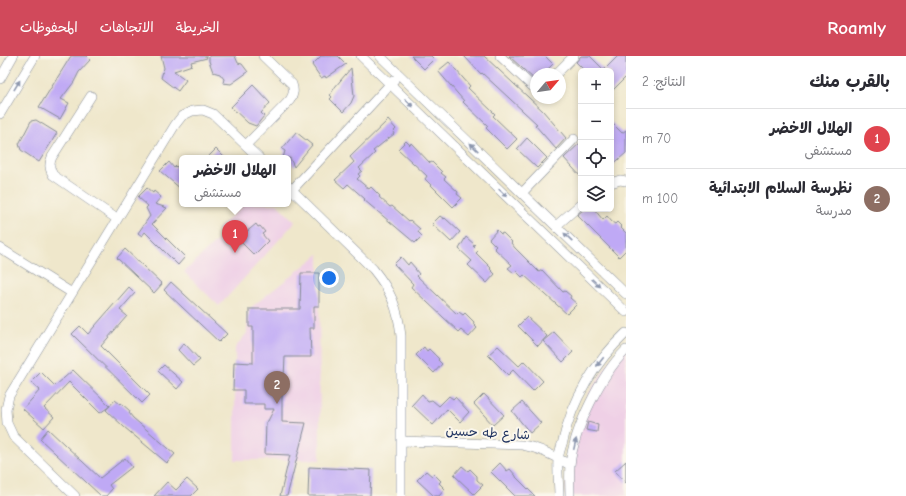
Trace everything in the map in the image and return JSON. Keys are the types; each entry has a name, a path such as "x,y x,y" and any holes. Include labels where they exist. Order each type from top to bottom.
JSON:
{"street":[{"path":"0,79 13,56"},
{"path":"0,114 34,56"},
{"path":"246,145 290,100 293,95 294,89 292,84 263,56"},
{"path":"361,56 626,312"},
{"path":"500,56 530,84"},
{"path":"562,68 574,56"},
{"path":"384,57 399,75 626,294"},
{"path":"291,187 399,75"},
{"path":"91,96 52,157 50,169 53,175 118,219"},
{"path":"74,496 13,436 7,424 6,409 9,396 175,124 182,116 197,110 203,110 213,114 256,155"},
{"path":"522,193 574,139"},
{"path":"614,182 620,180 626,181"},
{"path":"291,189 373,269 385,283 394,300 400,318 401,336 401,496"},
{"path":"556,226 578,207"},
{"path":"0,248 72,293"},
{"path":"559,496 558,458 566,426 579,395 597,366 615,343 626,333"},
{"path":"570,496 570,465 577,434 589,405 604,378 626,350"},
{"name":"شارع طه حسين","path":"401,441 522,445 535,447 570,465"}],"shaded area":[{"path":"242,207 280,207 295,222 219,306 184,272 223,235 218,229"},
{"path":"319,254 320,460 235,460 235,348 247,333 249,309"},
{"path":"626,343 626,496 565,496 570,438 589,393 612,358"}],"building":[{"path":"71,56 86,56 90,60 79,72 74,82 61,99 69,103 60,119 39,107"},
{"path":"161,56 206,56 207,58 191,62 192,65 174,71 186,80 178,91 161,78 164,68"},
{"path":"209,56 235,56 238,63 242,64 248,72 231,84 223,83 224,79 220,74 213,72 209,61"},
{"path":"321,56 338,56 346,64 326,78 325,76 321,78 312,65"},
{"path":"411,56 431,56 434,59 424,69"},
{"path":"464,56 484,56 530,99 530,104 535,104 543,111 566,138 556,149 535,125 537,124 482,73 481,74"},
{"path":"509,56 545,56 553,64 549,68 530,68 530,75"},
{"path":"581,56 590,56 602,68 582,68 576,62"},
{"path":"618,56 626,56 626,77 614,89 614,68 606,68"},
{"path":"449,62 470,86 468,88 495,114 493,116 517,139 507,149 486,128 488,126 463,102 464,101 438,71"},
{"path":"351,68 354,96 351,103 343,112 330,99 332,97 330,95"},
{"path":"253,85 270,103 261,113 264,116 256,126 248,123 231,107"},
{"path":"36,120 57,133 39,162 21,150 19,144 31,121"},
{"path":"388,120 396,129 393,132 394,134 373,151 375,153 359,168 362,171 358,174 360,176 357,179 369,189 371,187 390,207 392,206 420,229 418,232 422,236 415,243 364,200 365,199 348,184 344,188 335,180 354,162 350,157"},
{"path":"614,125 622,133 626,130 626,153 614,163"},
{"path":"296,132 312,145 294,167 291,160 291,155 284,155 285,151 282,149"},
{"path":"527,138 547,158 537,168 517,149"},
{"path":"406,141 410,145 411,143 430,163 432,162 446,177 444,179 458,192 457,194 462,198 453,207 425,179 427,176 398,149"},
{"path":"578,145 578,174 564,158"},
{"path":"216,149 222,155 210,155"},
{"path":"169,162 174,168 176,166 179,169 179,187 160,171"},
{"path":"147,188 153,193 154,191 161,197 155,204 167,208 152,224 185,257 178,265 145,232 142,236 138,233 150,216 146,208 148,206 138,197"},
{"path":"580,212 596,212 603,220 607,216 615,224 617,222 626,233 626,250 619,257 577,215"},
{"path":"440,216 444,219 445,218 460,232 451,242 432,224"},
{"path":"256,224 265,232 262,234 268,241 254,255 238,239"},
{"path":"497,230 501,234 503,233 512,242 511,243 515,248 539,272 542,270 563,292 565,291 571,296 570,298 577,304 567,314 524,275 522,277 516,271 514,273 508,268 512,265 494,248 496,246 489,239"},
{"path":"466,237 475,245 473,246 478,251 476,253 495,274 487,283 468,265 472,261 459,249"},
{"path":"125,249 162,284 154,293 117,258"},
{"path":"401,257 408,265 410,262 419,274 417,276 457,314 459,312 463,315 465,313 474,322 473,324 477,328 469,337 461,330 459,332 411,287 413,284 394,264"},
{"path":"301,273 319,273 319,306 314,306 314,328 310,328 311,357 285,357 284,377 280,379 279,392 282,392 282,422 306,423 287,496 280,496 290,455 265,454 266,422 274,409 264,409 264,404 244,404 244,390 233,390 234,362 253,363 253,327 249,327 249,309 300,309"},
{"path":"171,282 227,334 219,342 164,290"},
{"path":"129,287 135,293 120,310 127,316 101,346 150,395 142,403 72,334 80,326 88,334"},
{"path":"527,317 547,336 538,346 518,326"},
{"path":"554,332 573,352 563,362 543,341"},
{"path":"184,343 200,360 193,366 178,350"},
{"path":"498,346 519,366 524,361 543,381 533,391 513,370 508,375 488,355"},
{"path":"424,347 427,351 429,349 442,364 434,373 416,355"},
{"path":"164,365 183,382 177,389 158,371"},
{"path":"73,370 110,406 100,413 69,382 44,408 54,417 44,428 23,409 40,390 31,382 41,372 55,386"},
{"path":"422,394 428,401 432,400 439,406 449,396 453,399 455,397 469,412 460,422 447,409 433,425 412,405"},
{"path":"484,394 504,415 493,425 474,404"},
{"path":"115,400 130,411 129,413 133,418 175,454 167,463 106,410"},
{"path":"522,402 541,423 530,433 512,411"},
{"path":"588,422 598,425 597,432 586,430"},
{"path":"48,429 100,478 125,458 132,467 109,485 112,489 106,496 101,496 40,439"},
{"path":"626,461 626,483 615,471"},
{"path":"500,463 507,471 510,469 535,496 515,496 491,472"},
{"path":"462,466 468,471 470,469 477,476 477,480 483,485 474,494 454,475"},
{"path":"309,467 371,470 370,496 308,496"},
{"path":"426,471 432,476 434,474 441,481 439,483 445,489 439,496 434,496 417,480"},
{"path":"187,479 198,489 191,496 154,496 167,482 176,490"}],"place":[{"name":"الهلال الاخضر","path":"235,253"},
{"name":"نظرسة السلام الابتدائية","path":"277,404"}]}
